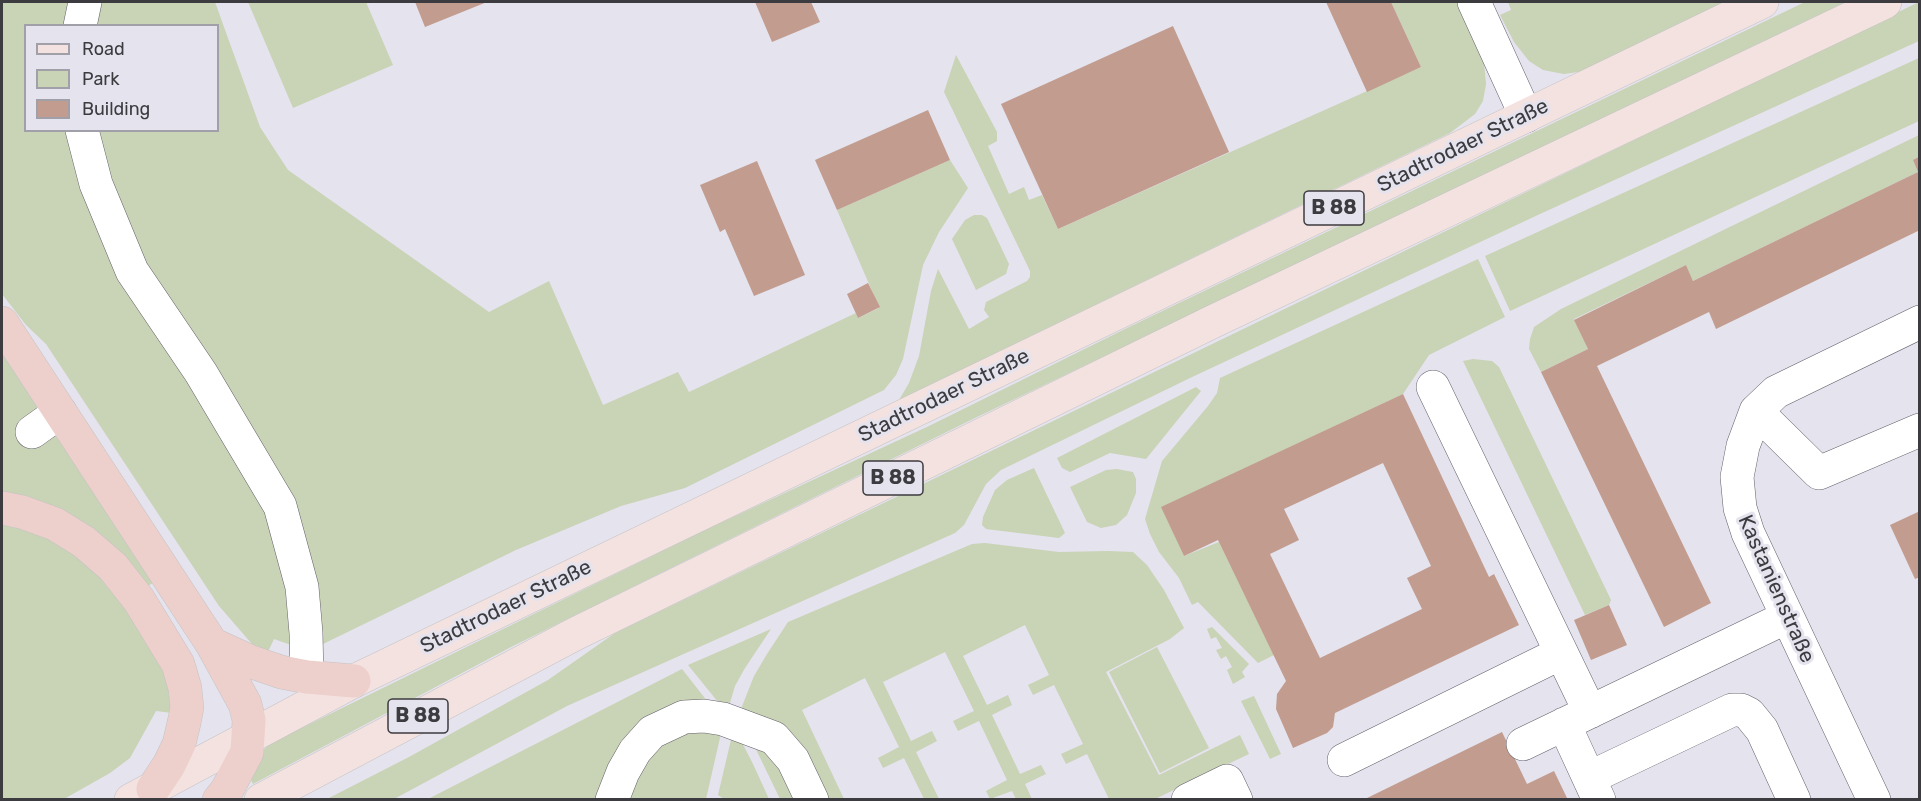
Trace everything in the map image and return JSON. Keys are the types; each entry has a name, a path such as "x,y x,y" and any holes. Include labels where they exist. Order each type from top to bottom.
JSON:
{"highway":[{"path":"2,323 213,644 245,704 249,720 247,752 240,768 219,800"},
{"path":"2,508 22,512 55,524 84,542 113,567 139,600 178,664 185,688 187,708 184,723 169,765 142,794"},
{"path":"213,644 249,661 281,672 354,681"}],"main road":[{"name":"Stadtrodaer Straße","path":"142,794 354,681 1762,2"},
{"name":"B 88","path":"261,800 575,634 1210,323 1886,2"}],"street":[{"path":"80,24 85,2"},
{"path":"1474,2 1526,116"},
{"path":"83,132 96,184 132,271 201,373 280,507 302,587 307,677"},
{"name":"Kastanienstraße","path":"1874,800 1748,532 1740,508 1737,477 1743,446 1756,411 1776,392 1920,322"},
{"path":"1433,387 1561,653 1594,789 1732,710 1741,710 1749,714 1762,730 1794,800"},
{"path":"1756,411 1819,473 1920,430"},
{"path":"32,432 60,412"},
{"path":"1523,744 1787,617"},
{"path":"1344,759 1561,653"},
{"path":"612,800 623,772 635,752 652,732 684,717 704,716 723,719 774,738 794,760 812,800"},
{"path":"1188,800 1231,790"}],"green space":[{"path":"2,2 215,2 260,127 288,170 489,312 549,281 603,405 678,372 689,392 856,313 858,318 877,309 879,307 837,210 950,160 968,188 939,232 923,265 903,359 896,375 884,390 685,488 621,506 516,550 323,644 291,645 274,639 267,654 252,644 219,606 46,344 26,325 2,294"},
{"path":"248,2 366,2 393,65 293,108"},
{"path":"1391,2 1459,2 1484,63 1486,84 1483,101 1475,114 1450,133 899,400 909,383 919,356 931,291 938,269 969,329 989,317 984,310 986,302 1027,281 1030,277 1030,271 944,92 956,55 997,132 997,141 988,146 1009,194 1024,187 1029,200 1042,195 1058,229 1421,67"},
{"path":"1508,2 1728,2 1585,71 1564,74 1543,70 1529,61 1514,42 1500,15 1511,10"},
{"path":"1805,2 1846,2 975,418 511,647 253,784 251,780 260,755 267,746 283,737 705,530 929,426 1127,328"},
{"path":"1919,2 1919,41 1540,214 1190,378 1001,470 986,484 964,525 955,533 567,706 394,799 325,800 409,757 548,680 615,633"},
{"path":"1919,58 1919,121 1510,311 1485,256"},
{"path":"1919,135 1919,156 1913,160 1918,172 1693,281 1686,265 1574,319 1588,349 1541,372 1529,349 1530,339 1534,327 1561,309"},
{"path":"974,215 987,218 1009,264 1006,274 976,290 952,239 965,220"},
{"path":"1478,259 1505,317 1429,355 1403,394 1162,507 1184,556 1219,542 1274,655 1258,663 1198,602 1192,605 1179,578 1159,552 1150,534 1145,519 1162,461 1208,406 1217,393 1220,378"},
{"path":"2,346 156,581 145,588 2,497"},
{"path":"1473,359 1492,361 1499,367 1611,600 1609,605 1585,615 1463,361"},
{"path":"1196,387 1201,391 1146,459 1110,453 1070,472 1062,468 1057,458"},
{"path":"1034,468 1065,533 1059,538 986,529 982,525 983,517 995,490 1007,480"},
{"path":"1117,469 1133,472 1136,479 1136,493 1127,515 1116,525 1101,528 1087,522 1070,487 1106,470"},
{"path":"2,520 26,525 93,565 157,650 171,689 172,713 156,711 130,758 110,773 64,799 2,799"},
{"path":"985,543 1059,552 1133,552 1147,565 1164,590 1184,628 1170,639 1106,672 1159,775 1240,735 1249,754 1155,799 1109,799 1087,754 1066,764 1061,754 1083,744 1054,685 1033,695 1028,685 1049,675 1025,625 963,656 987,705 1008,695 1012,705 992,715 1020,774 1041,765 1046,774 1025,784 1032,799 1016,799 1012,791 990,799 986,791 1007,780 979,721 958,731 953,721 974,711 945,652 883,682 911,741 932,731 937,741 916,752 939,799 924,799 904,758 883,768 878,758 899,747 865,678 802,710 844,799 822,799 739,714 754,676 767,654 788,622 972,544"},
{"path":"1212,627 1249,664 1242,672 1245,677 1233,684 1227,670 1232,667 1226,656 1221,659 1216,650 1222,648 1216,637 1211,639 1207,629"},
{"path":"771,629 735,686 727,713 688,665"},
{"path":"1157,647 1209,748 1160,773 1109,672"},
{"path":"682,669 715,711 694,706 604,799 426,800"},
{"path":"1254,696 1281,754 1270,759 1241,701"},
{"path":"734,727 769,799 724,799 718,795"},
{"path":"722,729 706,799 619,800 659,732"},
{"path":"750,737 766,741 807,799 780,799"}],"building":[{"path":"415,2 487,2 425,27"},
{"path":"755,2 811,2 820,22 772,42"},
{"path":"1326,2 1391,2 1421,67 1367,92"},
{"path":"1173,26 1229,152 1058,229 1001,104"},
{"path":"928,110 950,160 837,210 815,160"},
{"path":"1920,156 1920,230 1716,329 1709,312 1597,366 1711,603 1664,627 1541,372 1588,349 1574,320 1686,265 1693,281 1918,172 1913,160"},
{"path":"757,161 805,275 754,296 725,229 720,232 700,185"},
{"path":"868,283 880,307 858,318 847,294"},
{"path":"1403,394 1489,577 1494,574 1519,625 1335,713 1333,727 1327,733 1293,748 1276,709 1277,694 1286,681 1218,540 1184,556 1161,507","holes":["1383,463 1431,566 1407,578 1422,609 1320,658 1270,554 1299,540 1284,509"]},
{"path":"1920,511 1920,577 1915,579 1890,525"},
{"path":"1609,605 1627,645 1591,660 1574,620"},
{"path":"1502,732 1527,784 1554,771 1568,800 1363,800"}]}
